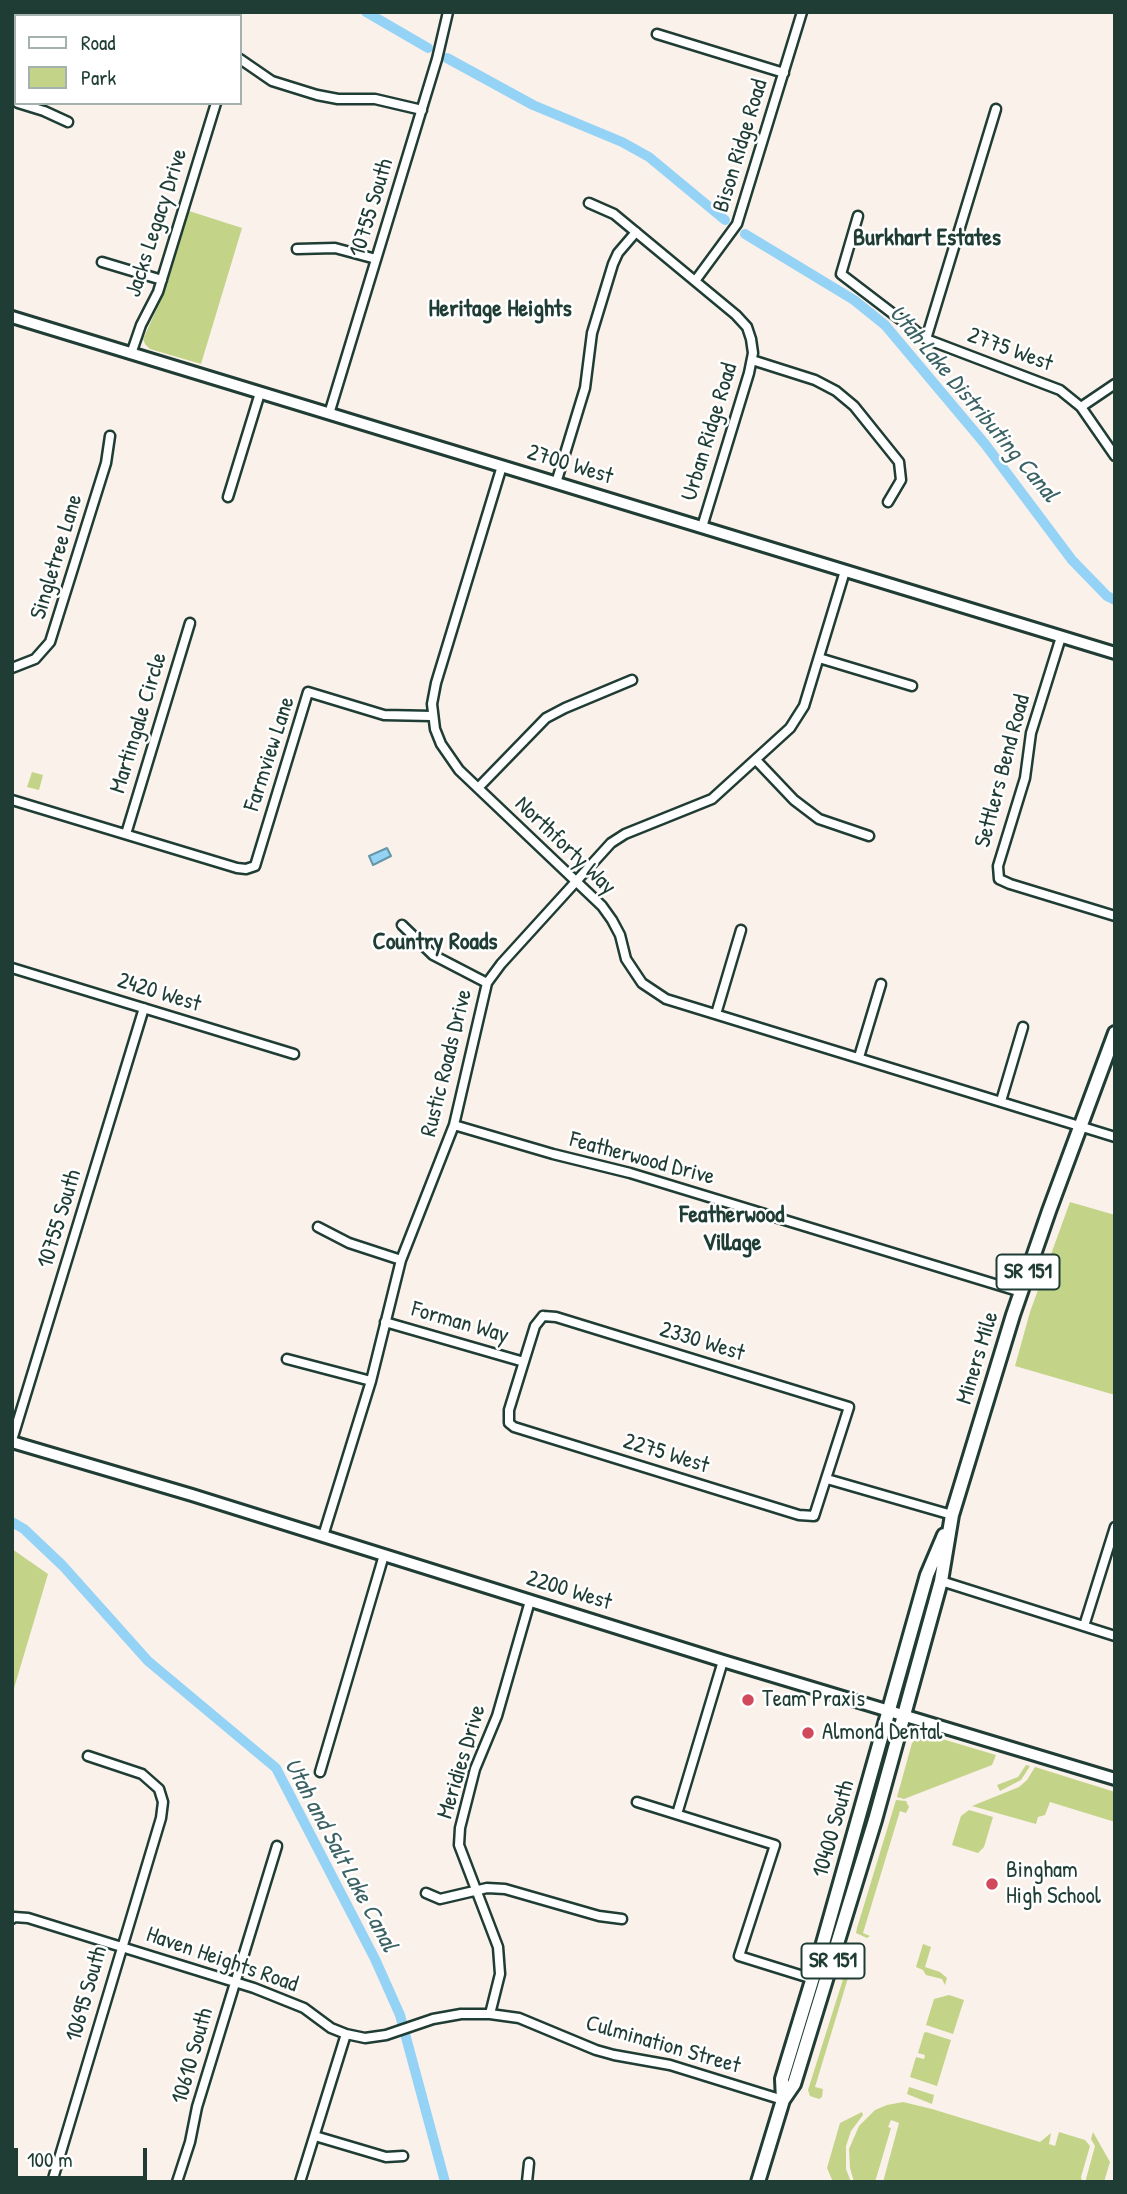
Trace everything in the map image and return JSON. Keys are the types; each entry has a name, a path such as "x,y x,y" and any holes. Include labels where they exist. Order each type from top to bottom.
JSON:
{"main road":[{"name":"2700 West","path":"12,317 1115,653"},
{"name":"Miners Mile","path":"930,1622 941,1581 952,1516 1021,1292 1115,1033"},
{"name":"2200 West","path":"12,1441 1115,1779"},
{"name":"10400 South","path":"813,1979 927,1575 952,1516"},
{"name":"10400 South","path":"783,2100 794,2084 875,1819 930,1622"},
{"name":"SR 151","path":"758,2182 783,2100 782,2079 813,1979"}],"street":[{"name":"10755 South","path":"329,414 422,110 448,12"},
{"name":"Bison Ridge Road","path":"695,281 737,224 802,12"},
{"path":"657,34 784,73"},
{"path":"242,63 272,81 317,95 338,99 385,100 422,110"},
{"path":"25,105 68,122"},
{"name":"Jacks Legacy Drive","path":"131,354 162,280 215,105"},
{"path":"926,339 996,109"},
{"name":"Urban Ridge Road","path":"589,204 610,212 695,281 744,323 751,339 752,360 702,527"},
{"name":"2775 West","path":"859,216 841,274 926,339 1051,385 1071,397 1115,456"},
{"path":"556,483 585,388 592,333 612,264 621,248 636,232"},
{"path":"297,249 335,247 376,259"},
{"path":"102,262 162,280"},
{"path":"752,360 816,380 855,406 899,462 901,480 888,502"},
{"path":"1081,407 1115,384"},
{"path":"228,497 260,393"},
{"name":"Singletree Lane","path":"12,668 35,659 50,642 106,463 110,436"},
{"name":"Northforty Way","path":"502,466 436,683 432,716 441,744 449,758 601,906 612,920 620,935 626,959 642,984 666,999 1115,1137"},
{"name":"Rustic Roads Drive","path":"323,1536 371,1381 401,1260 454,1125 487,983 501,964 611,843 625,834 712,799 790,727 800,714 845,571"},
{"name":"Martingale Circle","path":"125,834 190,623"},
{"name":"Settlers Bend Road","path":"1061,637 1031,733 1025,778 998,866 999,879 1115,916"},
{"path":"819,658 912,686"},
{"path":"478,788 547,718 632,680"},
{"name":"Farmview Lane","path":"125,834 237,868 255,866 308,692 384,715 432,716"},
{"path":"756,760 794,800 819,819 869,836"},
{"path":"12,800 125,834"},
{"path":"402,925 433,955 487,983"},
{"path":"716,1014 741,930"},
{"name":"2420 West","path":"12,968 294,1054"},
{"path":"859,1057 881,984"},
{"name":"10755 South","path":"12,1441 144,1008"},
{"path":"1001,1101 1023,1027"},
{"name":"Featherwood Drive","path":"454,1125 630,1173 1021,1292"},
{"path":"318,1227 349,1243 401,1260"},
{"name":"2330 West","path":"524,1362 536,1326 543,1316 556,1317 849,1407 827,1479"},
{"name":"Forman Way","path":"385,1322 524,1362"},
{"path":"287,1359 371,1381"},
{"name":"2275 West","path":"524,1362 509,1410 509,1423 520,1430 799,1515 814,1516 827,1479"},
{"path":"827,1479 952,1516"},
{"path":"1084,1626 1115,1527"},
{"path":"320,1772 384,1555"},
{"path":"941,1581 1115,1636"},
{"name":"Meridies Drive","path":"490,2014 500,1974 498,1947 458,1845 475,1769 497,1716 530,1601"},
{"path":"677,1814 723,1661"},
{"name":"10695 South","path":"52,2182 161,1818 163,1802 159,1788 142,1774 88,1756"},
{"path":"637,1802 775,1844 739,1956 813,1979"},
{"name":"10610 South","path":"177,2182 190,2143 197,2107 277,1846"},
{"path":"426,1893 440,1899 475,1890 505,1889 599,1916 622,1919"},
{"name":"Haven Heights Road","path":"13,1918 28,1918 235,1982 304,2008 331,2028 346,2035"},
{"name":"Culmination Street","path":"346,2035 365,2038 400,2031 433,2019 461,2014 490,2014 529,2021 614,2055 670,2065 783,2100"},
{"path":"300,2182 346,2035"},
{"path":"315,2136 386,2157 403,2156"},
{"path":"527,2182 529,2163"}],"green space":[{"path":"189,211 242,228 201,364 150,349 143,339 163,295"},
{"path":"32,772 43,775 39,790 27,787"},
{"path":"1070,1202 1115,1215 1115,1395 1015,1366 1030,1312"},
{"path":"12,1549 48,1574 12,1695"},
{"path":"922,1733 996,1755 992,1765 904,1799 897,1797 912,1743"},
{"path":"1026,1765 1030,1766 1021,1780 1000,1791 997,1785 1018,1777"},
{"path":"1035,1767 1115,1792 1115,1822 1050,1802 1045,1815 1038,1817 1036,1824 972,1806 1019,1787"},
{"path":"896,1800 906,1801 909,1807 906,1813 900,1811 863,1933 870,1936 867,1938 856,1933 857,1928"},
{"path":"969,1810 993,1817 984,1847 978,1853 952,1845 961,1816"},
{"path":"923,1944 931,1947 925,1967 940,1972 947,1978 945,1985 942,1979 926,1975 916,1967"},
{"path":"845,1973 856,1977 848,1978 815,2087 823,2089 819,2099 810,2096 808,2090"},
{"path":"949,1995 964,2000 953,2034 926,2025 934,1999"},
{"path":"926,2032 951,2040 937,2086 910,2077 916,2057 924,2059 925,2055 918,2053"},
{"path":"909,2087 934,2095 932,2104 907,2094"},
{"path":"903,2102 1040,2142 1051,2133 1049,2144 1055,2146 1059,2132 1085,2140 1090,2146 1082,2182 883,2182 899,2123 891,2120 875,2182 854,2182 849,2149 859,2126 875,2110"},
{"path":"862,2112 863,2115 851,2131 846,2146 846,2169 851,2182 833,2182 827,2168 840,2123"},
{"path":"1093,2132 1110,2162 1104,2182 1087,2182 1086,2179 1095,2146 1091,2139"}],"water":[{"path":"387,848 391,856 373,865 369,856"}],"waterway":[{"name":"Utah Lake Distributing Canal","path":"366,12 428,48"},
{"name":"Utah Lake Distributing Canal","path":"447,58 533,105 622,142 649,157 725,220"},
{"name":"Utah Lake Distributing Canal","path":"745,234 854,300 885,325 985,444 1072,560 1107,596 1115,600"},
{"name":"Utah and Salt Lake Canal","path":"12,1522 24,1529 63,1566 148,1661 276,1768 375,1959 400,2015 445,2182"}],"place":[{"name":"Team Praxis","path":"748,1700"},
{"name":"Almond Dental","path":"808,1733"},
{"name":"Bingham High School","path":"992,1884"}],"district":[{"name":"Burkhart Estates","path":"927,239"},
{"name":"Heritage Heights","path":"500,310"},
{"name":"Country Roads","path":"435,943"},
{"name":"Featherwood Village","path":"732,1230"}]}
